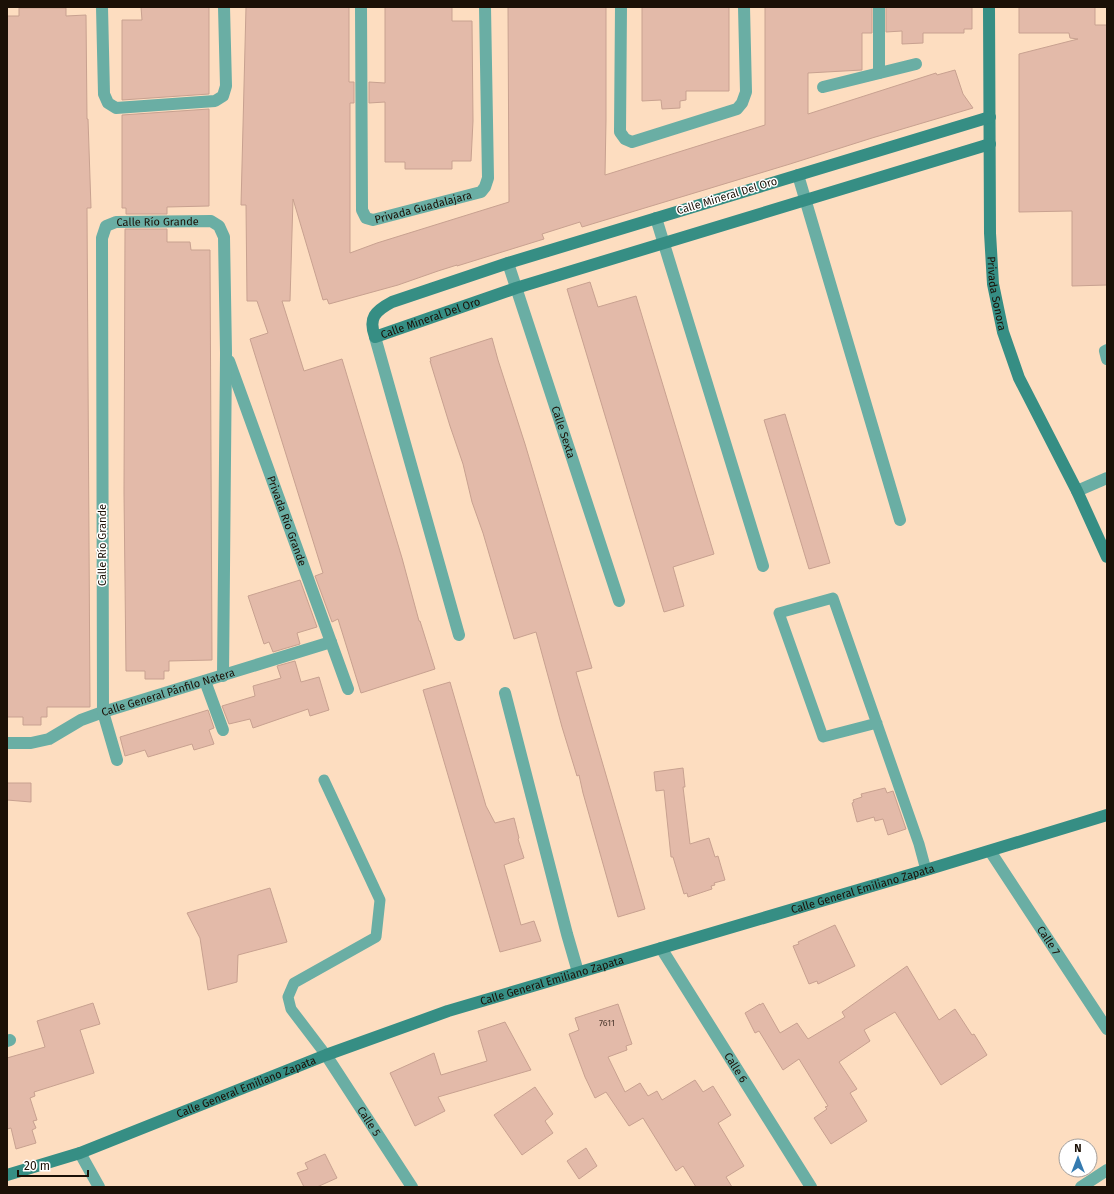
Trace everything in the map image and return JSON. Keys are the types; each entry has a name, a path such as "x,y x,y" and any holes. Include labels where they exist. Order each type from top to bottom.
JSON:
{"street":[{"path":"102,7 104,94 108,103 116,108 215,101 223,96 226,86 224,7"},
{"name":"Privada Guadalajara","path":"361,7 362,210 366,218 373,220 480,192 485,187 488,178 486,7"},
{"path":"622,7 620,132 625,139 632,142 738,109 746,92 744,7"},
{"path":"879,7 879,73"},
{"name":"Privada Sonora","path":"990,7 990,233 993,284 1003,332 1018,378 1077,491 1107,557"},
{"path":"823,87 916,64"},
{"name":"Calle Mineral Del Oro","path":"990,117 508,263 392,302 382,307 373,319 371,327 375,337 516,288 990,144"},
{"path":"798,175 900,520"},
{"path":"656,218 762,566"},
{"name":"Calle Río Grande","path":"103,712 102,238 106,226 116,222 211,221 219,226 224,237 226,353 223,676"},
{"name":"Calle Sexta","path":"508,263 619,601"},
{"path":"375,337 459,635"},
{"path":"1107,350 1105,350 1107,359"},
{"name":"Privada Río Grande","path":"226,353 348,689"},
{"path":"1077,491 1107,478"},
{"name":"Calle General Pánfilo Natera","path":"7,743 31,743 49,739 81,720 103,712 331,642"},
{"path":"205,680 223,730"},
{"path":"505,693 578,972"},
{"path":"103,712 117,760"},
{"name":"Calle General Emiliano Zapata","path":"7,1175 80,1153 326,1055 448,1011 1107,815"},
{"name":"Calle 7","path":"990,851 1107,1029"},
{"name":"Calle 6","path":"661,948 811,1187"},
{"name":"Calle 5","path":"326,1055 412,1187"},
{"path":"80,1153 99,1187"},
{"path":"1081,1187 1107,1170"}],"lane":[{"path":"877,723 823,737 779,613 834,598 877,723 926,870"},
{"path":"324,780 380,900 376,937 294,983 288,996 291,1009 326,1055"}],"building":[{"path":"141,7 209,7 209,94 122,100 122,20 142,20"},
{"path":"246,7 349,7 349,82 354,82 354,103 350,103 350,253 377,243 509,202 508,7 606,7 605,175 765,125 765,7 872,7 872,33 862,33 862,70 808,73 808,114 936,73 937,75 955,70 963,94 973,108 582,227 580,222 542,234 544,239 457,265 398,285 329,304 327,299 323,300 293,199 290,301 282,301 304,371 342,359 402,558 419,621 435,669 361,693 338,619 332,622 315,576 323,573 250,339 268,333 257,301 247,301 246,205 241,205"},
{"path":"385,7 452,7 452,21 472,21 473,121 471,161 452,161 452,169 405,169 405,162 385,162 385,102 369,103 369,82 385,83"},
{"path":"642,7 729,7 729,91 686,91 686,100 680,101 680,108 662,109 661,100 642,101"},
{"path":"886,7 972,7 972,29 964,29 964,33 923,33 923,43 902,44 902,31 886,32"},
{"path":"1019,7 1095,7 1095,25 1107,25 1107,285 1072,286 1072,211 1019,212 1019,54 1078,39 1070,38 1069,33 1019,33"},
{"path":"19,8 66,8 66,16 86,15 87,119 91,208 87,208 90,707 47,707 47,717 41,717 41,725 23,725 23,717 7,717 7,16 19,16"},
{"path":"209,109 209,206 167,207 167,214 126,214 126,208 122,208 122,115"},
{"path":"125,229 167,229 167,242 190,242 191,250 210,250 212,660 169,661 169,671 164,671 164,679 145,679 145,671 126,671 124,492"},
{"path":"590,282 598,307 636,296 714,554 673,567 684,606 664,612 567,289"},
{"path":"492,338 592,668 576,672 645,909 618,917 579,775 577,776 562,727 536,632 514,639 483,533 472,502 463,464 430,361 430,358"},
{"path":"785,414 830,563 809,569 764,420"},
{"path":"300,580 317,627 297,633 300,644 273,652 269,642 264,644 248,596"},
{"path":"295,661 301,682 319,677 329,710 310,716 308,709 253,728 250,719 229,724 222,706 255,696 253,686 281,678 277,666"},
{"path":"450,682 486,806 495,823 514,818 518,839 524,858 504,865 521,925 534,921 541,941 500,952 423,690"},
{"path":"208,710 214,728 209,730 214,744 194,750 192,744 148,757 145,750 125,756 120,737"},
{"path":"683,768 685,787 683,787 690,844 709,838 715,857 718,856 725,880 714,883 715,885 711,886 712,889 688,897 687,893 684,894 673,857 671,857 664,790 656,791 654,772"},
{"path":"7,783 31,783 31,802 7,800"},
{"path":"885,788 887,793 893,791 906,829 888,835 883,819 875,821 874,817 857,822 852,803 854,802 853,800 862,797 861,794"},
{"path":"270,888 287,942 238,955 237,982 208,990 200,938 187,913"},
{"path":"835,925 855,966 818,984 817,981 809,984 793,946 799,944 798,942"},
{"path":"907,966 939,1020 955,1009 972,1035 974,1034 987,1055 941,1085 895,1012 864,1030 870,1041 839,1062 857,1089 850,1093 867,1121 831,1144 814,1118 827,1109 825,1107 828,1106 799,1059 783,1070 759,1031 755,1033 745,1013 763,1003 780,1033 797,1023 808,1039 845,1017 842,1012"},
{"path":"93,1003 100,1024 80,1030 94,1073 34,1092 35,1096 30,1098 37,1120 33,1121 36,1128 32,1130 36,1143 16,1149 11,1128 7,1129 7,1058 45,1047 37,1021"},
{"path":"618,1004 632,1044 626,1046 627,1050 608,1057 625,1092 640,1083 648,1096 657,1091 662,1100 695,1080 703,1092 713,1086 731,1115 718,1123 744,1166 726,1177 732,1187 696,1187 683,1166 676,1171 643,1118 629,1126 606,1092 595,1098 585,1077 569,1034 579,1030 575,1018"},
{"path":"505,1022 531,1070 438,1097 445,1111 415,1126 390,1073 434,1053 441,1075 487,1061 478,1031"},
{"path":"535,1087 553,1114 545,1121 553,1133 522,1155 494,1115"},
{"path":"586,1148 597,1166 579,1179 567,1161"},
{"path":"325,1154 337,1178 317,1187 304,1187 297,1173 308,1169 305,1163"}]}
